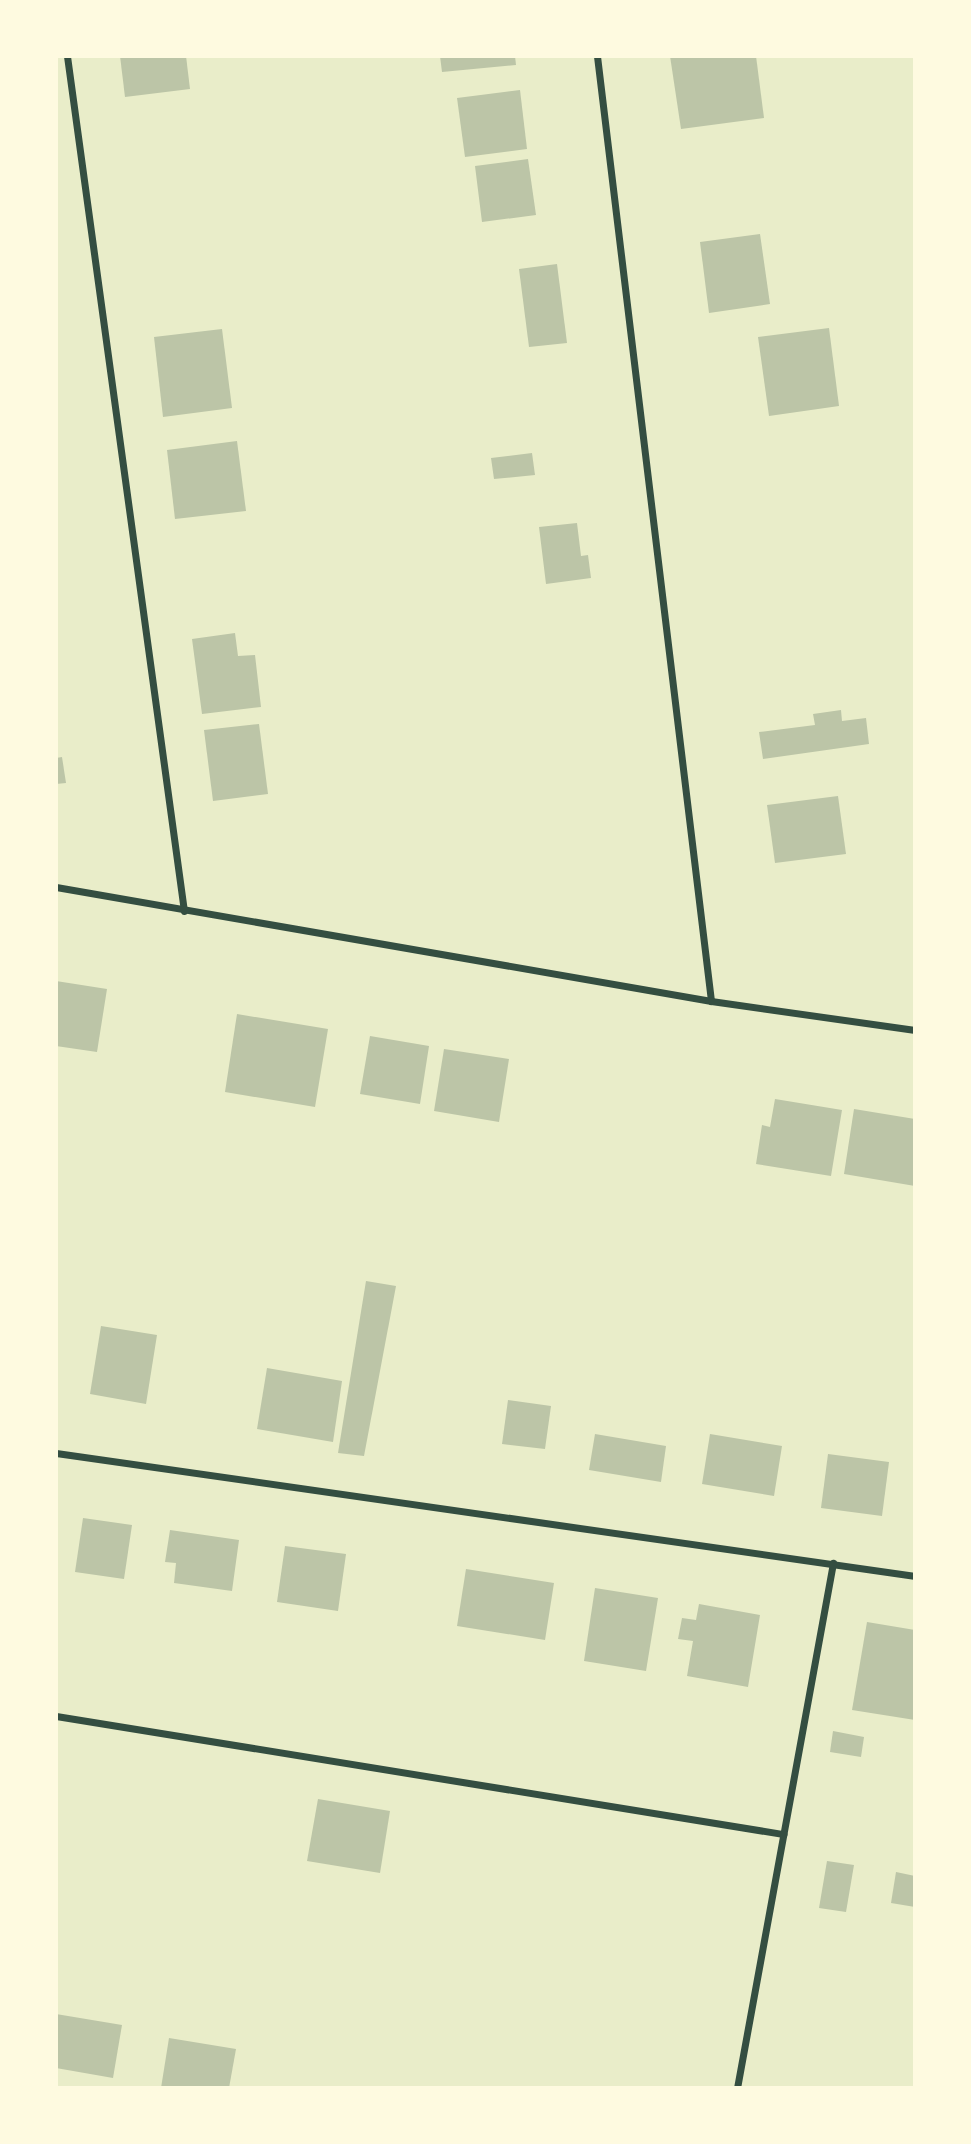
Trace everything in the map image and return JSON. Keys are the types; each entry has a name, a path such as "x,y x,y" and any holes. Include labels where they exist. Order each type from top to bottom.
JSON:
{"street":[{"path":"67,56 184,911"},
{"path":"597,56 711,1001"},
{"path":"56,887 711,1001 915,1030"},
{"path":"56,1453 915,1576"},
{"path":"737,2088 833,1563"},
{"path":"56,1716 783,1834"}],"building":[{"path":"120,56 186,56 190,89 125,97"},
{"path":"440,56 515,56 516,65 442,72"},
{"path":"670,56 756,56 764,118 681,129"},
{"path":"520,90 527,149 465,157 457,98"},
{"path":"528,159 536,215 482,222 475,166"},
{"path":"760,234 770,304 709,313 700,242"},
{"path":"557,264 567,343 529,347 519,269"},
{"path":"829,328 839,406 769,416 758,337"},
{"path":"222,329 232,408 163,417 154,337"},
{"path":"237,441 246,511 175,519 167,450"},
{"path":"532,453 535,475 494,479 491,458"},
{"path":"577,523 581,556 588,555 591,578 546,584 539,527"},
{"path":"235,633 238,656 255,655 261,707 202,714 192,639"},
{"path":"841,710 842,721 866,718 869,744 763,759 759,732 815,725 813,714"},
{"path":"259,724 268,794 213,801 204,730"},
{"path":"62,757 66,783 56,784 56,758"},
{"path":"838,796 846,854 775,863 767,805"},
{"path":"56,981 107,989 97,1052 56,1046"},
{"path":"237,1014 328,1029 315,1107 225,1092"},
{"path":"370,1036 429,1046 420,1104 360,1094"},
{"path":"444,1049 509,1059 499,1122 434,1111"},
{"path":"775,1099 842,1110 831,1176 756,1164 762,1125 770,1127"},
{"path":"854,1109 915,1119 915,1186 844,1174"},
{"path":"366,1281 396,1286 364,1456 338,1453"},
{"path":"101,1326 157,1335 146,1404 90,1394"},
{"path":"267,1368 342,1381 333,1442 257,1429"},
{"path":"508,1400 551,1406 545,1449 502,1444"},
{"path":"595,1434 666,1446 661,1482 589,1470"},
{"path":"710,1434 782,1446 774,1496 702,1484"},
{"path":"828,1454 889,1462 882,1516 821,1508"},
{"path":"83,1518 132,1525 124,1579 75,1572"},
{"path":"170,1530 239,1540 232,1591 174,1583 176,1563 165,1562"},
{"path":"285,1546 346,1554 338,1611 277,1602"},
{"path":"466,1569 554,1583 545,1640 457,1626"},
{"path":"595,1588 658,1598 646,1671 584,1661"},
{"path":"699,1604 760,1615 748,1687 687,1676 693,1641 678,1639 682,1618 696,1620"},
{"path":"867,1622 915,1630 915,1720 852,1710"},
{"path":"833,1731 864,1737 861,1757 830,1752"},
{"path":"318,1799 390,1811 380,1873 307,1861"},
{"path":"827,1861 854,1865 846,1912 819,1908"},
{"path":"896,1872 915,1876 915,1907 891,1903"},
{"path":"56,2014 122,2025 113,2078 56,2068"},
{"path":"169,2038 236,2049 229,2088 161,2088"}]}
